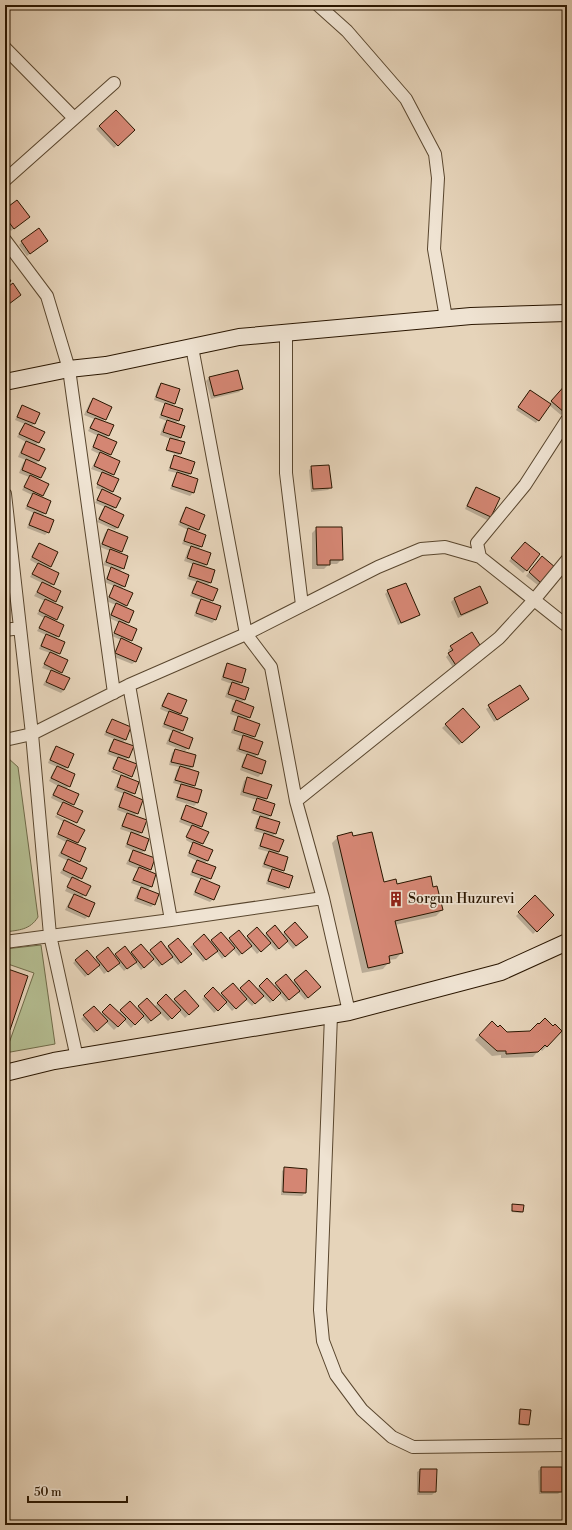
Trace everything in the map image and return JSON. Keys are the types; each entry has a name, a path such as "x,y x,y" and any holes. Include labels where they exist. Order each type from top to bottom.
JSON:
{"street":[{"path":"318,5 347,31 406,99 435,154 438,178 434,249 446,318"},
{"path":"5,48 74,118"},
{"path":"5,180 114,83"},
{"path":"5,240 47,296 69,369 114,693"},
{"path":"5,382 69,369 106,365 239,337 472,316 567,313"},
{"path":"286,333 286,473 302,605"},
{"path":"192,347 246,634 271,667 296,801 322,898 349,1012"},
{"path":"480,557 477,543 525,485 567,420"},
{"path":"5,494 32,734 50,935 77,1058"},
{"path":"5,740 32,734 129,685 246,634 378,567 421,549 445,547 480,557 567,626"},
{"path":"296,801 498,638 534,600 567,560"},
{"path":"5,630 20,628"},
{"path":"129,685 171,920"},
{"path":"5,942 322,898"},
{"path":"5,1073 77,1058 349,1012 501,972 567,942"},
{"path":"331,1015 320,1310 323,1341 336,1375 362,1410 392,1437 413,1447 567,1446"}],"green space":[{"path":"5,758 8,758 18,767 38,917 28,927 5,932"},
{"path":"41,945 55,1044 5,1053 5,1047 8,1046 34,973 5,963 5,949"}],"building":[{"path":"116,110 135,130 118,146 99,126"},
{"path":"17,200 30,217 14,229 5,217 5,209"},
{"path":"39,228 48,241 30,254 21,241"},
{"path":"5,273 11,281 5,285"},
{"path":"13,283 21,295 5,307 5,289"},
{"path":"238,370 243,389 214,396 209,377"},
{"path":"161,383 180,389 175,404 156,397"},
{"path":"567,383 567,411 565,413 551,401"},
{"path":"530,390 551,404 539,421 518,407"},
{"path":"93,398 112,407 106,420 87,412"},
{"path":"165,403 183,409 179,421 161,415"},
{"path":"22,405 40,413 35,424 17,417"},
{"path":"95,418 114,425 109,436 90,428"},
{"path":"167,420 185,426 181,438 163,432"},
{"path":"25,423 45,432 39,443 19,434"},
{"path":"98,434 117,442 111,455 93,447"},
{"path":"170,438 185,442 181,454 166,450"},
{"path":"26,441 45,449 39,461 21,453"},
{"path":"100,452 120,461 114,475 94,466"},
{"path":"174,455 195,462 191,474 170,468"},
{"path":"26,459 46,468 41,478 22,470"},
{"path":"329,465 332,488 313,489 311,466"},
{"path":"102,472 119,479 113,492 97,484"},
{"path":"177,472 198,479 194,493 172,486"},
{"path":"30,475 49,484 43,496 24,487"},
{"path":"476,487 500,498 491,517 467,506"},
{"path":"102,489 121,498 116,508 97,500"},
{"path":"33,493 51,501 46,514 27,506"},
{"path":"105,506 124,515 118,528 99,519"},
{"path":"186,507 205,515 199,530 180,522"},
{"path":"34,512 54,520 49,533 29,525"},
{"path":"316,527 342,527 343,560 330,560 330,565 317,565"},
{"path":"188,528 206,535 202,547 184,541"},
{"path":"108,529 128,537 122,552 102,544"},
{"path":"525,542 540,554 527,571 511,558"},
{"path":"39,543 58,552 51,567 32,557"},
{"path":"191,546 211,553 207,565 187,558"},
{"path":"110,549 128,556 124,569 106,562"},
{"path":"542,556 556,568 542,584 529,572"},
{"path":"38,563 59,573 54,585 32,574"},
{"path":"193,563 215,570 211,583 189,576"},
{"path":"111,567 129,575 125,587 107,579"},
{"path":"197,581 218,589 213,601 192,593"},
{"path":"42,582 61,591 56,602 37,592"},
{"path":"406,583 420,615 401,623 387,590"},
{"path":"114,585 133,593 127,606 109,597"},
{"path":"480,586 488,603 461,615 454,598"},
{"path":"45,599 63,607 57,620 39,611"},
{"path":"201,599 221,606 216,620 196,613"},
{"path":"116,603 134,611 129,623 111,615"},
{"path":"45,616 64,625 59,637 39,628"},
{"path":"119,621 137,629 132,641 114,633"},
{"path":"472,632 483,650 457,667 448,653 453,650 450,646"},
{"path":"46,634 65,642 60,654 41,646"},
{"path":"121,638 142,648 136,662 115,653"},
{"path":"50,652 68,660 62,673 44,664"},
{"path":"227,663 246,669 242,683 223,677"},
{"path":"51,670 70,678 64,690 46,682"},
{"path":"232,682 249,688 245,700 228,694"},
{"path":"520,685 529,699 497,720 488,705"},
{"path":"168,693 187,700 181,714 162,706"},
{"path":"236,700 254,707 250,718 232,711"},
{"path":"463,708 480,727 462,743 445,724"},
{"path":"169,711 188,718 183,731 164,724"},
{"path":"238,716 260,724 255,737 234,730"},
{"path":"112,719 131,727 126,740 106,732"},
{"path":"173,730 193,738 189,749 169,741"},
{"path":"243,735 263,742 258,755 239,749"},
{"path":"114,739 134,746 129,758 109,751"},
{"path":"56,746 74,754 68,768 50,760"},
{"path":"175,749 196,755 193,767 171,762"},
{"path":"247,754 266,761 262,774 242,767"},
{"path":"118,757 137,764 132,777 113,769"},
{"path":"57,766 75,774 70,787 51,778"},
{"path":"180,766 199,772 195,786 175,780"},
{"path":"121,775 139,782 135,794 117,787"},
{"path":"247,777 272,785 267,799 243,792"},
{"path":"181,784 202,790 198,803 177,797"},
{"path":"58,785 79,794 74,805 53,795"},
{"path":"124,792 143,800 138,814 119,807"},
{"path":"257,798 275,804 271,816 253,810"},
{"path":"63,802 83,811 77,823 57,814"},
{"path":"186,805 207,813 202,827 181,819"},
{"path":"127,813 147,820 142,833 122,826"},
{"path":"260,816 280,822 276,834 256,828"},
{"path":"64,820 85,830 78,843 58,834"},
{"path":"192,825 209,832 203,844 186,837"},
{"path":"131,832 149,839 145,851 127,844"},
{"name":"Sorgun Huzurevi","path":"352,832 353,836 372,832 384,882 396,879 397,884 431,876 433,887 437,886 443,910 395,921 403,953 389,956 390,963 368,968 337,836"},
{"path":"264,833 284,840 279,852 260,846"},
{"path":"67,840 86,848 80,862 61,853"},
{"path":"193,842 213,850 208,861 189,853"},
{"path":"133,850 155,858 151,870 129,861"},
{"path":"269,851 288,857 284,871 264,864"},
{"path":"68,859 87,868 82,879 63,870"},
{"path":"197,860 216,867 211,879 192,872"},
{"path":"139,867 156,874 152,887 133,880"},
{"path":"272,869 293,876 289,888 268,881"},
{"path":"72,877 91,886 86,896 67,887"},
{"path":"201,878 220,886 214,900 195,892"},
{"path":"141,887 159,894 155,905 137,898"},
{"path":"74,894 95,903 89,917 68,907"},
{"path":"535,895 554,915 537,932 518,912"},
{"path":"295,922 308,937 296,946 284,932"},
{"path":"275,925 288,941 279,949 266,933"},
{"path":"257,927 271,943 261,952 247,936"},
{"path":"239,930 252,946 242,954 229,938"},
{"path":"221,932 235,948 225,957 211,940"},
{"path":"204,934 218,951 206,960 193,944"},
{"path":"178,938 192,954 181,963 168,946"},
{"path":"161,941 173,957 162,965 150,950"},
{"path":"141,944 154,959 144,968 131,952"},
{"path":"125,946 137,962 127,969 115,954"},
{"path":"108,947 120,963 108,972 96,957"},
{"path":"87,950 100,965 88,975 75,960"},
{"path":"5,968 28,976 10,1030 5,1029"},
{"path":"306,970 321,987 308,998 294,980"},
{"path":"286,974 300,991 289,1000 275,983"},
{"path":"267,978 281,993 273,1001 259,986"},
{"path":"249,980 264,996 255,1004 240,988"},
{"path":"233,983 247,999 236,1009 221,993"},
{"path":"213,987 227,1002 218,1011 204,996"},
{"path":"185,990 199,1006 189,1015 174,999"},
{"path":"166,994 181,1010 172,1019 157,1003"},
{"path":"147,998 161,1013 151,1021 138,1006"},
{"path":"130,1001 144,1016 135,1025 120,1010"},
{"path":"110,1004 126,1019 118,1027 102,1012"},
{"path":"94,1006 108,1021 97,1031 83,1015"},
{"path":"545,1018 553,1026 555,1024 562,1031 547,1047 545,1045 538,1052 506,1054 506,1051 497,1051 479,1035 492,1021 498,1027 500,1025 507,1032 530,1031"},
{"path":"284,1167 307,1169 306,1193 283,1192"},
{"path":"512,1204 524,1205 523,1212 512,1211"},
{"path":"520,1409 531,1410 529,1425 519,1424"},
{"path":"541,1467 562,1467 562,1492 541,1492"},
{"path":"420,1469 437,1469 436,1492 419,1492"},
{"path":"478,1521 494,1521 494,1525 478,1525"},
{"path":"526,1521 526,1525 506,1525 506,1522"},
{"path":"559,1522 559,1525 537,1525 537,1523"}],"place":[{"name":"Sorgun Huzurevi","path":"396,899"}]}
